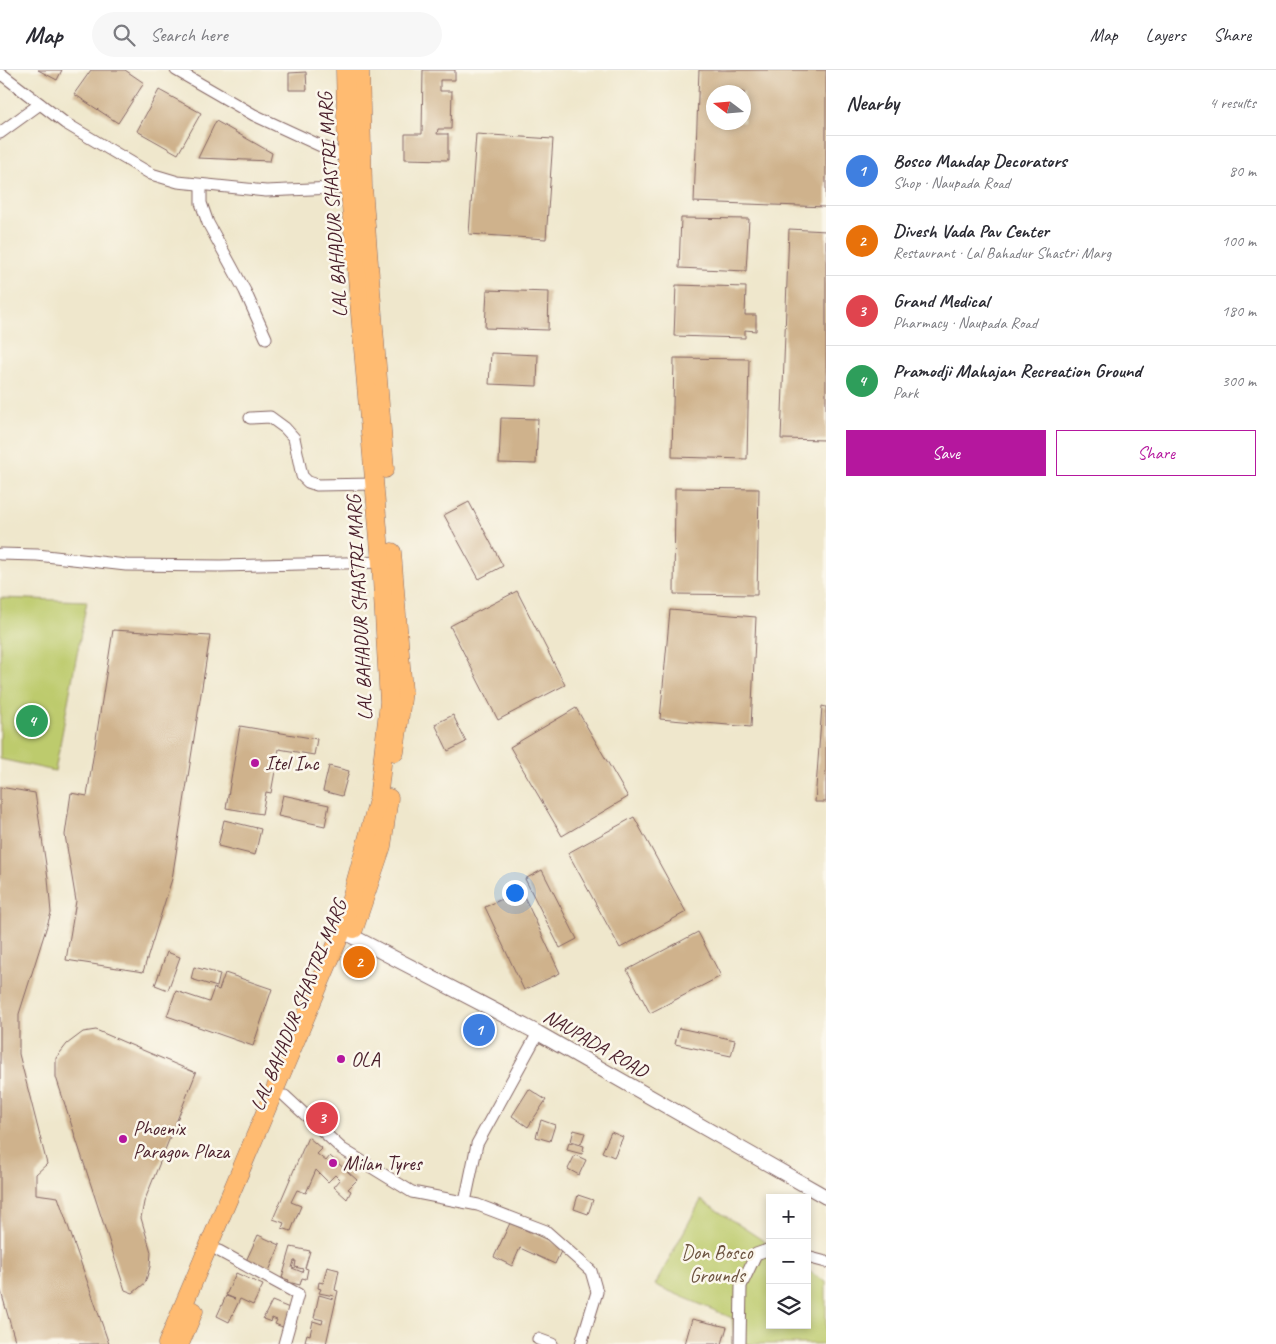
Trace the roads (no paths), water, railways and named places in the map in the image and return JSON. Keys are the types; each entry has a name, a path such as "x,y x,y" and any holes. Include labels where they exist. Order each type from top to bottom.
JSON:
{"main road":[{"name":"LAL BAHADUR SHASTRI MARG","path":"180,1344 285,1096 382,846 396,692 357,187 347,158 345,70"},
{"name":"LAL BAHADUR SHASTRI MARG","path":"360,70 357,187 375,484 387,562"},
{"name":"LAL BAHADUR SHASTRI MARG","path":"167,1344 347,933 378,800 378,748 396,692"}],"street":[{"path":"176,70 254,115 347,158"},
{"path":"0,73 65,123 151,174 178,182 266,191 357,187"},
{"path":"0,132 40,104"},
{"path":"201,184 201,203 208,223 245,291 266,338"},
{"path":"250,418 270,417 285,428 294,438 297,462 302,476 308,482 317,484 375,484"},
{"path":"0,554 37,555 126,564 220,566 387,562"},
{"name":"NAUPADA ROAD","path":"347,933 538,1033 826,1197"},
{"path":"465,1202 477,1144 538,1033"},
{"path":"285,1096 342,1149 412,1192 465,1202 506,1214 546,1231 591,1271 597,1292 581,1344"},
{"path":"740,1344 741,1286 756,1254 766,1250"},
{"path":"219,1251 298,1294 284,1344"},
{"path":"811,1258 826,1262"},
{"path":"538,1339 552,1344"}],"place":[{"name":"Pramodji Mahajan Recreation Ground","path":"32,721"},
{"name":"Itel Inc","path":"255,763"},
{"name":"Divesh Vada Pav Center","path":"359,962"},
{"name":"Bosco Mandap Decorators","path":"479,1030"},
{"name":"OLA","path":"341,1059"},
{"name":"Grand Medical","path":"322,1118"},
{"name":"Phoenix Paragon Plaza","path":"123,1139"},
{"name":"Milan Tyres","path":"333,1163"}],"park label":[{"name":"Don Bosco Grounds","path":"717,1264"}]}
